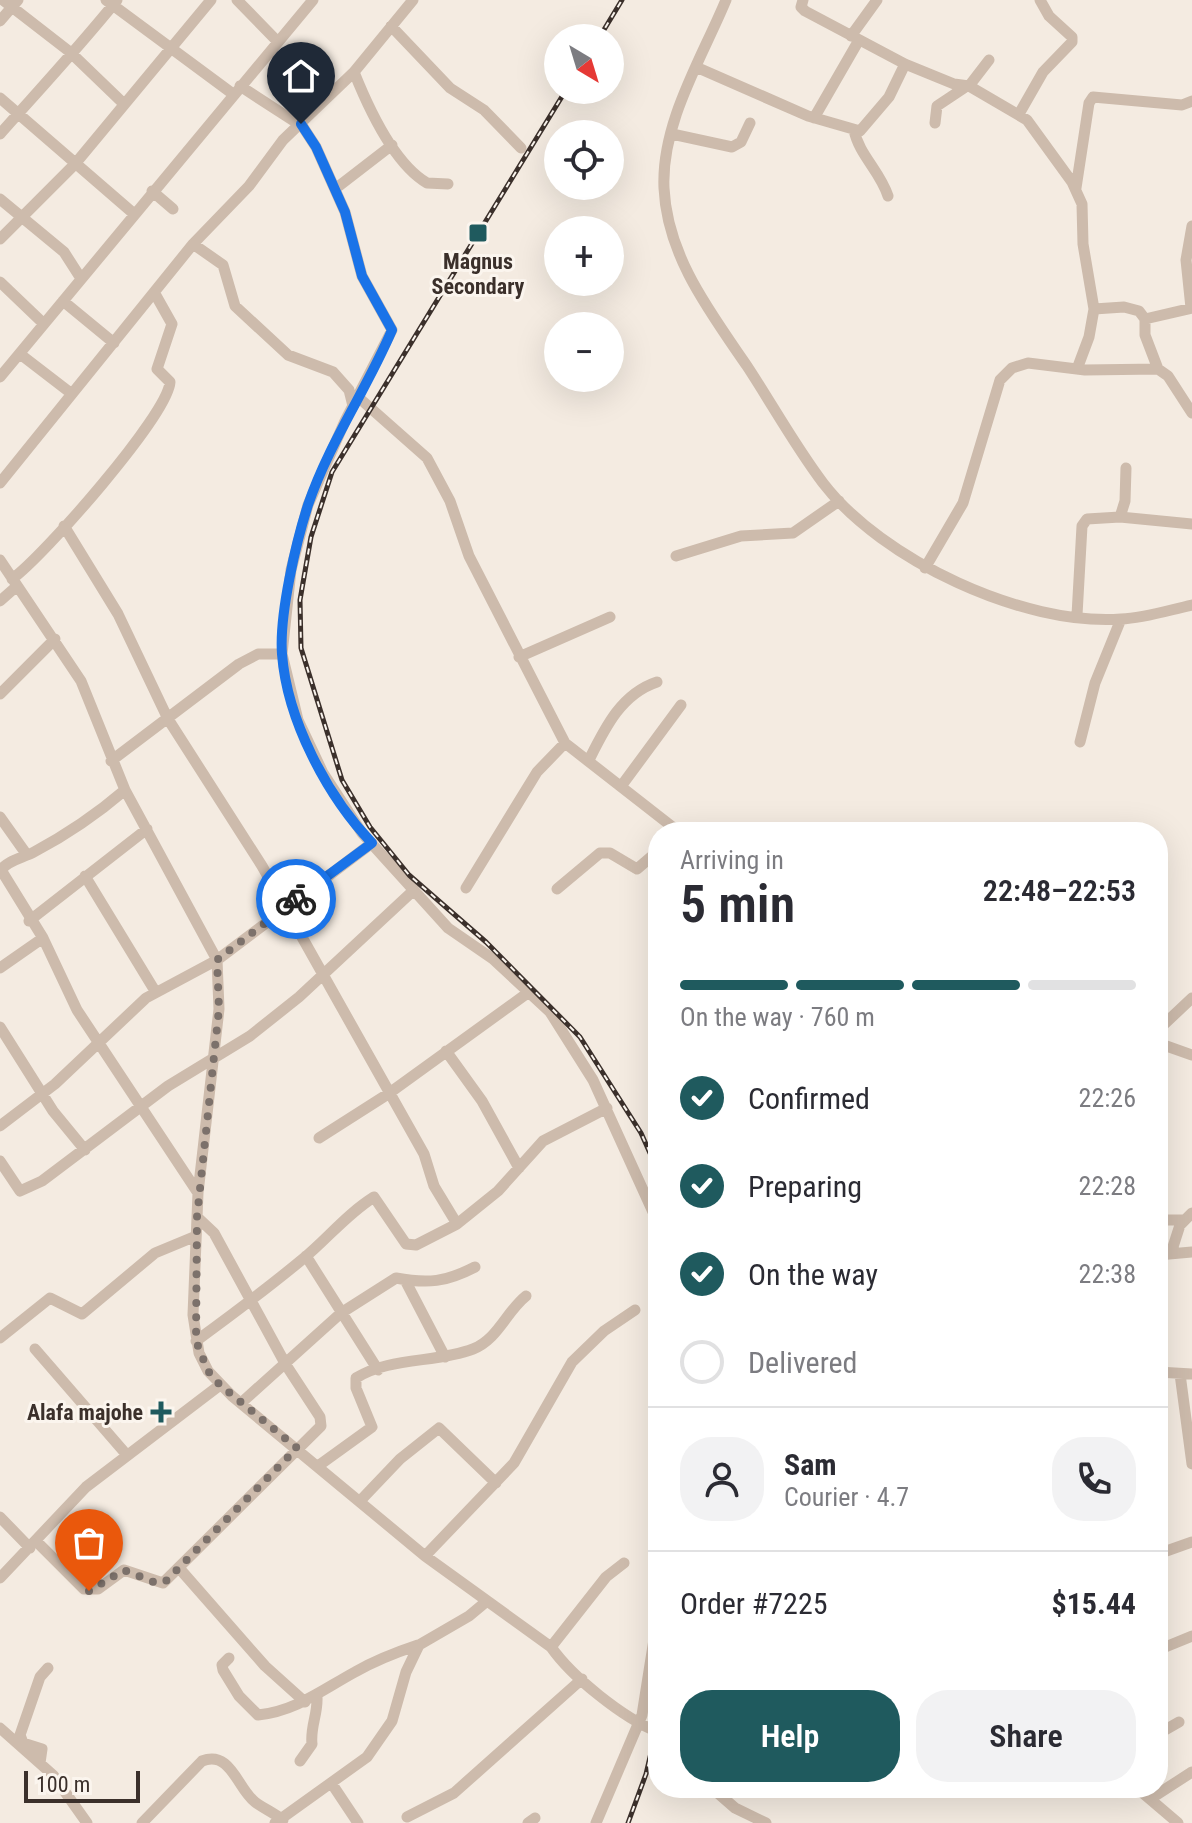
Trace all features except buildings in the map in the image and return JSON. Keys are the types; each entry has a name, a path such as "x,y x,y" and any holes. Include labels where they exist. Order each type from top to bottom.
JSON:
{"street":[{"path":"0,239 75,164 211,0"},
{"path":"237,0 276,40"},
{"path":"0,377 276,40 313,0"},
{"path":"0,483 193,244 240,195 283,140 354,72 413,0"},
{"path":"726,0 696,67 665,159 664,191 669,229 677,252 705,304 822,482 893,549 925,568 1020,604 1077,615 1121,619 1192,605"},
{"path":"803,0 803,10 855,38 905,64 967,87 1019,114 1076,188 1082,204 1083,244 1094,309 1093,325 1077,369"},
{"path":"814,118 877,0"},
{"path":"1019,114 1043,72 1072,42 1072,37 1043,9 1040,0"},
{"path":"0,21 11,2 70,52 124,104"},
{"path":"0,134 20,115 112,2 237,90 300,125 335,189 354,241 362,276 392,330 308,505 291,570 282,654 298,720 342,805 372,843 454,934 493,959 550,1012 607,1108 648,1200"},
{"path":"391,26 450,88 484,110 521,148"},
{"path":"935,123 937,106 967,87 989,60"},
{"path":"696,67 814,118 854,130 866,127 889,97 905,64"},
{"path":"354,72 375,121 422,181 434,185 448,184"},
{"path":"1076,188 1089,103 1093,97 1182,105 1192,101"},
{"path":"0,98 133,213"},
{"path":"672,134 732,147 741,142 750,123"},
{"path":"854,130 862,151 877,168 888,196"},
{"path":"335,189 392,145"},
{"path":"326,169 351,178"},
{"path":"152,191 173,209"},
{"path":"0,199 64,252 80,277"},
{"path":"1145,319 1191,308 1186,260 1192,226"},
{"path":"193,244 223,265 235,306 288,355 333,372 355,402 427,458 450,501 469,556 519,657 555,717 565,743 665,822"},
{"path":"0,282 44,324"},
{"path":"0,601 141,432 169,388 170,382 157,367 172,324 154,292"},
{"path":"63,301 114,343"},
{"path":"1094,309 1134,309 1145,319 1145,335 1158,369 1168,376 1192,413"},
{"path":"20,354 72,394"},
{"path":"925,568 963,503 1000,380 1012,368 1028,363 1077,369 1158,369"},
{"path":"1120,517 1125,501 1126,468"},
{"path":"676,556 741,536 793,533 839,501"},
{"path":"1077,615 1082,526 1087,519 1120,517 1192,524"},
{"path":"64,526 118,614 168,719 324,974 424,1154 434,1186 457,1224"},
{"path":"0,560 81,681 125,790 217,960 219,1009 196,1236 196,1341 208,1371 241,1403 425,1556 551,1647 582,1679 648,1728"},
{"path":"519,657 610,617"},
{"path":"1080,742 1095,683 1121,619"},
{"path":"0,694 55,639"},
{"path":"111,761 239,664 258,654 282,654"},
{"path":"589,760 613,716 634,694 657,682"},
{"path":"622,785 681,705"},
{"path":"466,888 537,772 565,743"},
{"path":"125,790 102,810 1,870 29,921 43,938 77,1010 198,1193"},
{"path":"0,817 27,855"},
{"path":"29,921 147,829"},
{"path":"0,1126 42,1094 155,991 217,960 372,843"},
{"path":"557,889 600,853 610,853 637,869 648,860"},
{"path":"85,876 155,991"},
{"path":"0,1161 15,1187 26,1191 141,1107 250,1036 324,974 414,890"},
{"path":"0,968 43,938"},
{"path":"319,1138 388,1094 529,992"},
{"path":"1168,1021 1192,998"},
{"path":"0,1027 42,1094 85,1150"},
{"path":"1168,1047 1192,1055"},
{"path":"446,1051 482,1101 519,1168"},
{"path":"196,1341 306,1256 344,1219 374,1197 411,1245 457,1224 498,1191 543,1141 607,1108"},
{"path":"1168,1219 1188,1216"},
{"path":"1171,1253 1188,1216"},
{"path":"0,1517 72,1581 89,1591 102,1586 122,1570 161,1583 321,1422 217,1239 197,1217"},
{"path":"1168,1230 1175,1240"},
{"path":"0,1338 50,1298 82,1314 155,1253 196,1236"},
{"path":"1168,1253 1192,1252"},
{"path":"306,1256 378,1370"},
{"path":"241,1403 341,1313 393,1279 421,1284 439,1282 475,1267"},
{"path":"405,1280 445,1357"},
{"path":"318,1466 371,1429 355,1382 362,1374 445,1357 483,1344 498,1331 509,1311 526,1296"},
{"path":"425,1556 514,1463 572,1362 604,1331 635,1310"},
{"path":"35,1349 126,1454"},
{"path":"1186,1374 1192,1464"},
{"path":"0,1589 4,1574 86,1487 220,1385"},
{"path":"360,1501 400,1459 439,1428 496,1483"},
{"path":"1168,1550 1192,1542"},
{"path":"551,1647 606,1577 624,1563"},
{"path":"179,1568 265,1666 305,1702"},
{"path":"229,1658 223,1663 223,1670 246,1705 258,1715 317,1697 354,1673 419,1645 469,1616 487,1601"},
{"path":"1168,1646 1192,1636"},
{"path":"142,1823 202,1761 214,1758 224,1762 254,1801 279,1821 367,1757 387,1732 406,1672 419,1645"},
{"path":"40,1763 42,1749 23,1743 20,1735 40,1677 48,1668"},
{"path":"596,1823 638,1723 648,1668"},
{"path":"407,1817 454,1793 582,1679"},
{"path":"300,1761 312,1744 310,1731 318,1709 317,1697"},
{"path":"1168,1728 1179,1722"},
{"path":"0,1728 40,1763 67,1793 87,1823"},
{"path":"1168,1787 1192,1772"},
{"path":"332,1784 358,1823"},
{"path":"724,1798 735,1808 766,1823"},
{"path":"1150,1799 1178,1823"}],"railway":[{"path":"607,24 622,0"},
{"path":"557,104 332,472 311,537 300,600 301,648 342,780 370,827 409,875 486,942 580,1037 648,1149"},
{"path":"628,1823 648,1766"}],"way so far":[{"path":"89,1591 98,1589 124,1570 156,1583 165,1582 297,1448 232,1396 208,1371 199,1353 193,1315 198,1193 219,1009 217,960 296,899"}],"place":[{"name":"Magnus Secondary","path":"478,233"},
{"name":"Alafa majohe","path":"161,1412"}],"route":[{"path":"296,899 372,843 342,805 298,720 287,680 282,640 291,570 308,505 345,421 392,330 362,276 345,212 316,147 301,124"}]}
